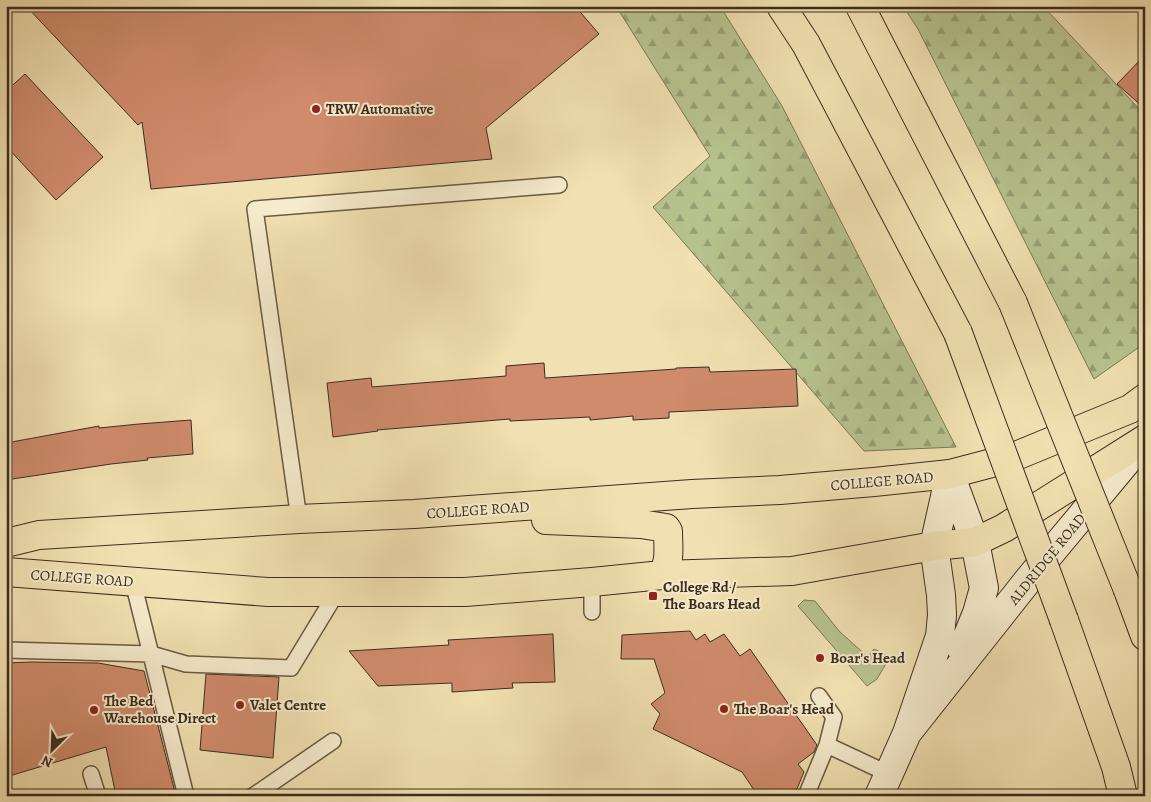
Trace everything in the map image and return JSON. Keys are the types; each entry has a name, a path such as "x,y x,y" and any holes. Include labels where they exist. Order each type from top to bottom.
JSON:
{"main road":[{"path":"781,6 806,44 958,333 1064,620 1116,768 1123,796"},
{"path":"860,6 1013,303 1145,636"},
{"path":"950,474 1011,458 1130,409 1145,398"},
{"name":"ALDRIDGE ROAD","path":"934,546 975,542 1004,528 1145,440"},
{"name":"COLLEGE ROAD","path":"6,543 39,535 414,514 692,494 780,490 950,474"},
{"path":"414,514 641,524 664,527 667,529 668,561 662,575"},
{"name":"COLLEGE ROAD","path":"6,572 268,592 465,592 662,575 792,571 934,546"}],"street":[{"name":"ALDRIDGE ROAD","path":"907,733 1029,579 1145,440"},
{"name":"ALDRIDGE ROAD","path":"950,474 975,542 984,588 977,613 950,679"},
{"name":"ALDRIDGE ROAD","path":"884,785 907,733 940,636 941,595 934,546 950,474"}],"lane":[{"path":"299,519 255,209 560,185"},
{"path":"133,582 186,796"},
{"path":"592,582 592,612"},
{"path":"6,650 151,654 186,664 291,668 337,592"},
{"path":"806,796 827,745 834,717 819,696"},
{"path":"253,796 333,741"},
{"path":"827,745 884,785"},
{"path":"91,774 98,796"}],"green space":[{"path":"616,6 720,6 782,106 956,447 864,451 653,207 710,156"},
{"path":"903,6 1043,6 1145,115 1145,343 1094,379 918,29"},
{"path":"804,600 815,601 840,632 868,657 874,649 890,657 877,679 867,686 798,606"}],"building":[{"name":"TRW Automative","path":"26,6 575,6 599,34 486,128 492,159 151,189 142,122 138,125"},
{"path":"1145,55 1145,109 1117,84"},
{"path":"25,74 103,157 56,200 6,146 6,91"},
{"path":"544,363 545,378 676,368 709,367 710,372 796,369 798,406 669,412 669,418 633,420 633,416 590,420 590,417 510,421 510,419 377,430 333,437 327,383 371,378 372,387 506,376 506,366"},
{"path":"191,420 193,454 147,458 148,460 6,480 6,443 99,426 99,428"},
{"name":"The Boar's Head","path":"690,631 696,640 705,634 710,642 724,634 740,656 750,649 817,745 814,752 798,764 804,772 794,796 759,796 742,772 653,729 660,714 651,704 665,693 654,659 621,659 622,635"},
{"path":"553,634 555,682 512,683 513,688 452,692 452,683 378,686 349,651 449,645 448,640"},
{"name":"The Bed Warehouse Direct","path":"6,663 98,663 144,671 176,796 116,796 106,747 6,777"},
{"name":"Valet Centre","path":"206,674 279,677 273,758 200,750"}],"place":[{"name":"TRW Automative","path":"316,109"},
{"name":"College Rd / The Boars Head","path":"653,596"},
{"name":"Boar's Head","path":"820,658"},
{"name":"Valet Centre","path":"240,705"},
{"name":"The Boar's Head","path":"724,709"},
{"name":"The Bed Warehouse Direct","path":"94,710"}]}
